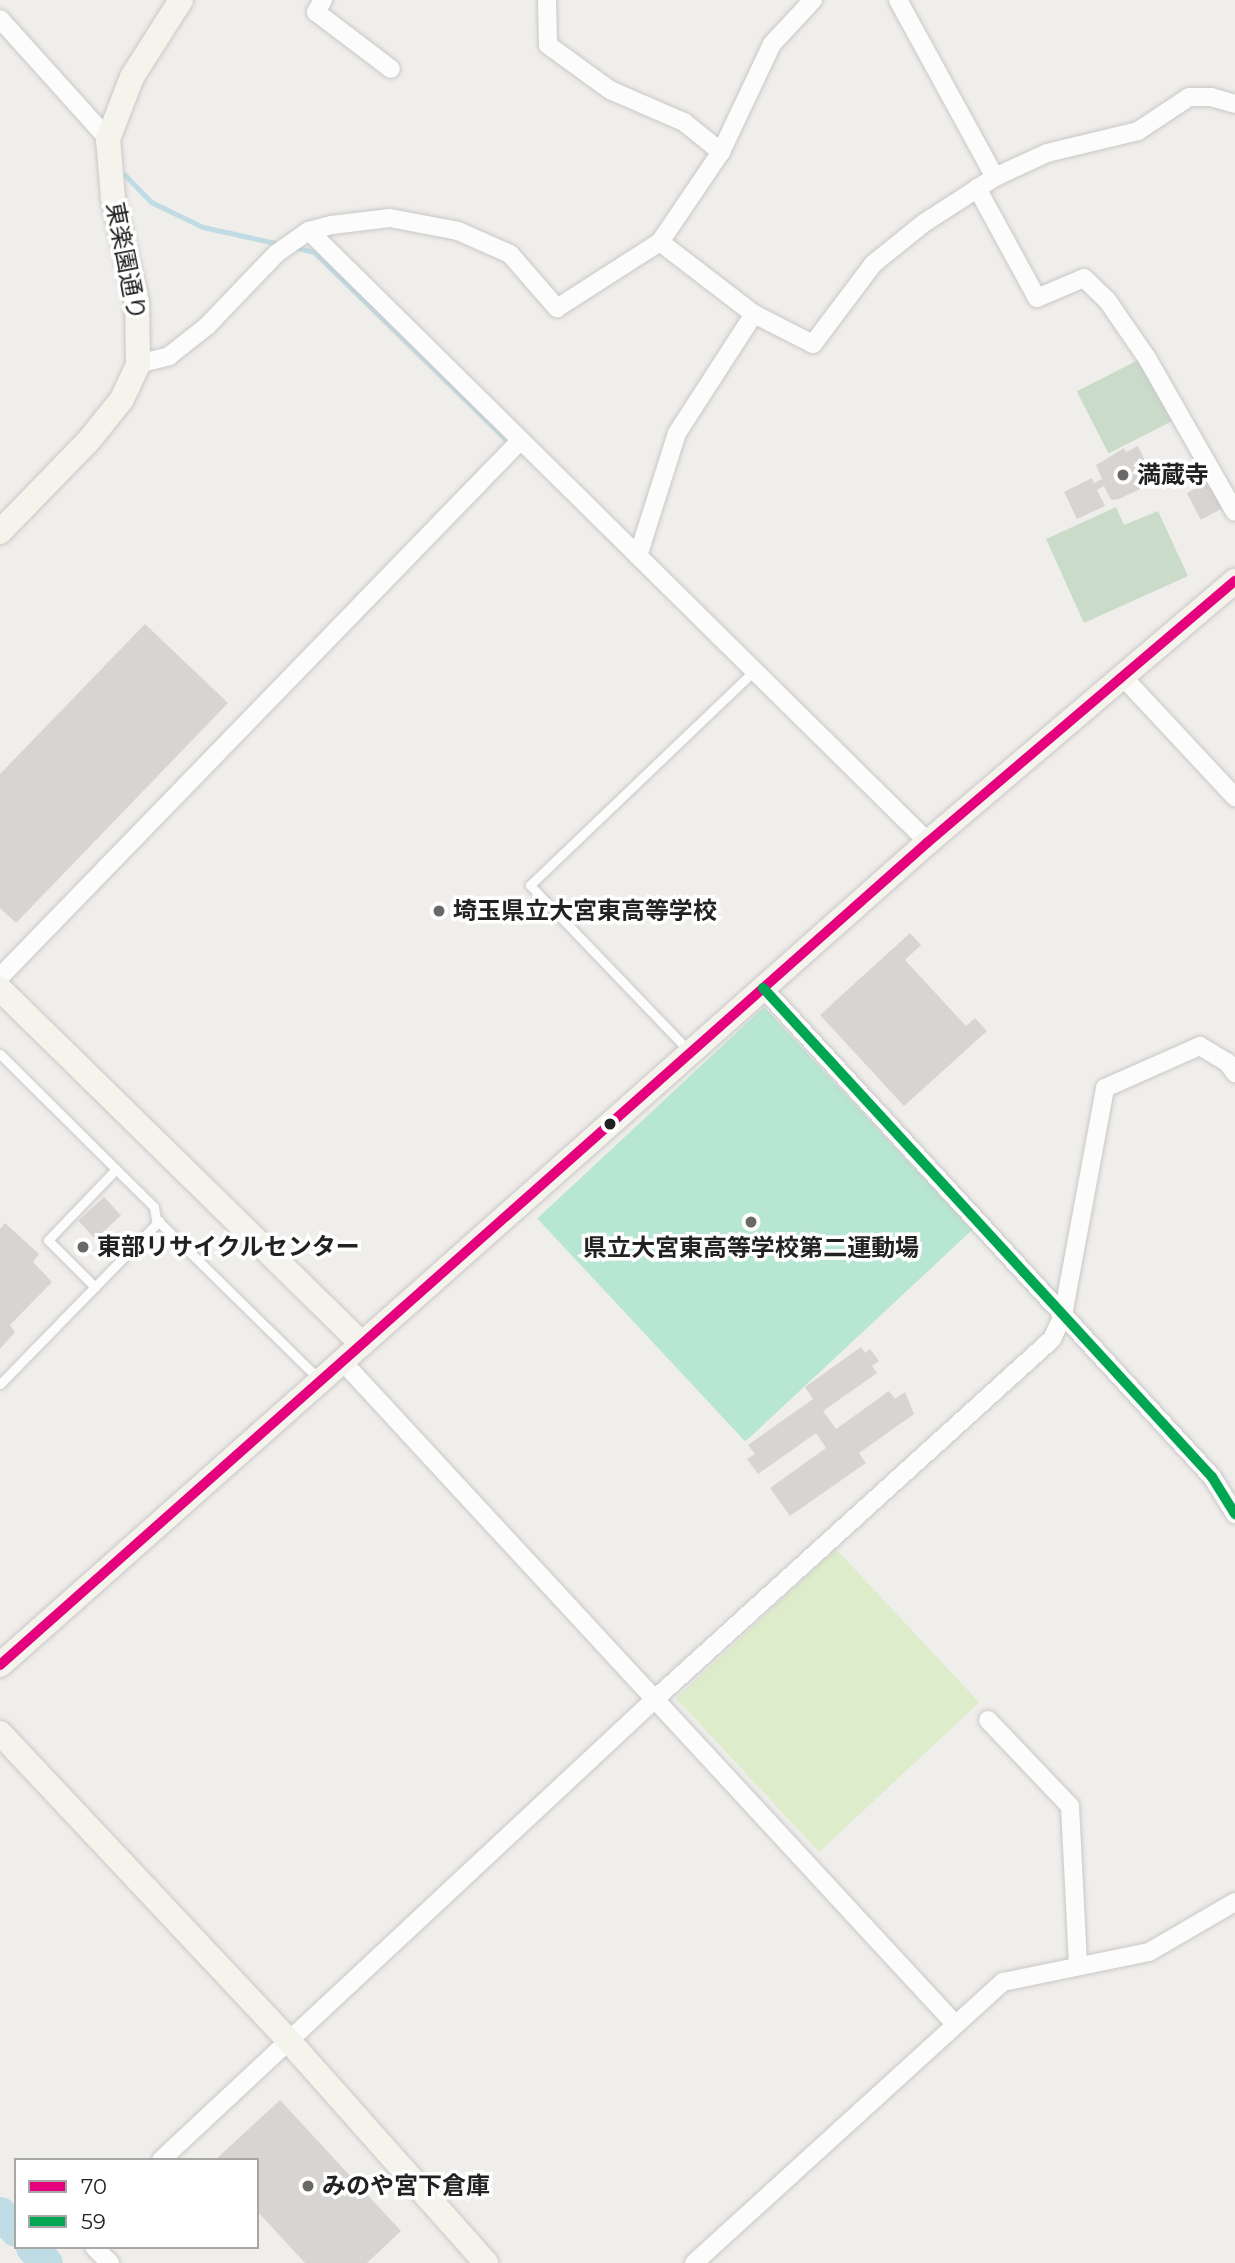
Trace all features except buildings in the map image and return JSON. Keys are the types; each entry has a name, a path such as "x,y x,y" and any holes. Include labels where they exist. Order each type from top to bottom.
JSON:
{"street":[{"name":"東楽園通り","path":"0,532 90,439 122,398 138,364 137,303 113,198 108,139 132,76 181,0"},
{"path":"323,0 316,12 391,69"},
{"path":"547,0 548,45 610,90 684,122 721,152"},
{"path":"138,364 169,356 207,326 277,253 309,231 390,218 458,231 510,254 557,308 660,242 721,152 772,44 813,0"},
{"path":"898,0 995,177"},
{"path":"0,19 108,139"},
{"path":"660,242 754,314 813,344 873,264 995,177 1047,153 1138,131 1189,97 1210,97 1235,104"},
{"path":"977,188 1037,298 1084,278 1107,300 1147,358 1235,512"},
{"path":"309,231 928,842"},
{"path":"638,556 677,433 754,314"},
{"path":"0,976 520,441"},
{"path":"0,1665 928,842 1235,581"},
{"path":"1122,676 1235,797"},
{"path":"763,988 1212,1477 1235,1514"},
{"path":"0,989 362,1343"},
{"path":"163,2158 655,1699 1052,1339 1063,1315 1105,1088 1200,1046 1227,1062 1235,1073"},
{"path":"342,1361 956,2024"},
{"path":"988,1720 1070,1806 1078,1966"},
{"path":"0,1733 289,2041 486,2263"},
{"path":"694,2263 1003,1982 1149,1952 1235,1902"},
{"path":"96,2249 110,2263"}],"lane":[{"path":"690,1052 530,886 754,671"},
{"path":"0,1054 154,1207 159,1222 320,1380"},
{"path":"95,1287 48,1240 116,1169"},
{"path":"0,1384 159,1222"}],"green space":[{"path":"1140,359 1172,421 1109,454 1077,391"},
{"path":"1116,507 1124,525 1158,511 1188,576 1084,623 1046,539"},
{"name":"県立大宮東高等学校第二運動場","path":"764,1007 972,1230 745,1441 537,1218"},
{"path":"836,1549 979,1703 819,1852 676,1698"}],"waterway":[{"path":"125,175 151,202 203,227 275,243"},
{"path":"293,247 314,252 510,443"},
{"path":"0,2213 14,2228"},
{"path":"34,2249 46,2263"}],"transit line":[{"name":"70","path":"0,1665 928,842 1235,581"},
{"name":"59","path":"763,988 1212,1477 1235,1514"}],"place":[{"name":"満蔵寺","path":"1123,475"},
{"name":"埼玉県立大宮東高等学校","path":"439,911"},
{"name":"県立大宮東高等学校第二運動場","path":"751,1222"},
{"name":"東部リサイクルセンター","path":"83,1247"},
{"name":"みのや宮下倉庫","path":"308,2186"}]}
